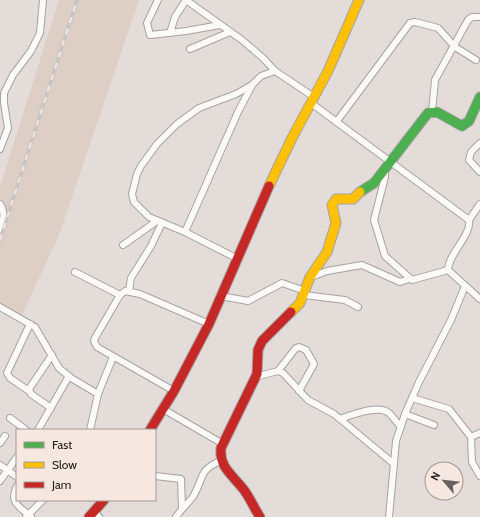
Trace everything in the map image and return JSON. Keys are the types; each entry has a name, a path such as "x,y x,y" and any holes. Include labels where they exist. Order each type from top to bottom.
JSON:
{"street":[{"path":"0,149 8,128 4,93 12,75 31,51 40,33 43,0"},
{"path":"158,0 147,23 149,34 153,36 220,25"},
{"path":"170,34 173,22 182,6 186,0 191,1 263,58 275,71 337,121 469,220"},
{"path":"151,429 174,391 209,324 268,189 328,71 359,0"},
{"path":"432,112 434,85 454,45 468,20 472,17 480,17"},
{"path":"337,121 410,23 415,22 438,28 454,45 476,60"},
{"path":"190,49 230,32"},
{"path":"238,259 185,232 146,215 131,197 137,174 141,166 160,140 182,120 199,108 236,94 252,85 261,76 275,71"},
{"path":"185,232 238,112 252,85"},
{"path":"260,517 244,490 228,475 220,452 255,377 258,369 258,350 262,342 297,307 305,293 310,277 329,247 336,223 332,208 334,201 336,199 353,199 362,189 374,183 424,116 432,112 437,112 462,126 469,121 480,97"},
{"path":"480,143 471,152 469,160 480,172"},
{"path":"384,170 385,177 374,220 385,256 409,279 416,281 448,270"},
{"path":"0,204 4,210 4,217 0,230"},
{"path":"448,270 449,263 469,227 469,220 480,204"},
{"path":"123,245 160,222"},
{"path":"129,290 132,278 151,246 160,222"},
{"path":"310,277 327,271 362,265 400,282 404,282 409,279"},
{"path":"448,270 480,299"},
{"path":"75,272 120,295"},
{"path":"221,296 248,301 282,283 305,293 345,300 358,307"},
{"path":"389,517 395,447 405,414 451,320 465,286"},
{"path":"174,391 97,347 94,341 122,292 129,290 209,324"},
{"path":"0,307 30,324 37,330 59,368 98,394"},
{"path":"30,324 7,373 10,378 52,408"},
{"path":"278,372 296,348 299,347 306,350 313,361 313,368 299,391"},
{"path":"29,391 30,386 52,355"},
{"path":"90,429 98,394 113,357"},
{"path":"255,377 278,372 283,373 308,400 340,419 394,464"},
{"path":"39,429 69,376"},
{"path":"412,398 446,407 471,437 472,462 480,476"},
{"path":"163,409 223,444"},
{"path":"340,419 362,412 383,410 389,413 401,427"},
{"path":"405,414 434,425"},
{"path":"10,418 25,429"},
{"path":"471,437 480,433"},
{"path":"0,443 5,436"},
{"path":"0,481 16,459"},
{"path":"176,517 193,496 204,471 210,465 222,460"},
{"path":"0,464 16,477"},
{"path":"156,476 181,479 182,508"},
{"path":"16,488 13,494 14,500 29,516 43,501"},
{"path":"94,515 101,501"}],"shaded area":[{"path":"59,0 139,0 59,235 21,317 0,304 0,187"}],"railway":[{"path":"0,240 77,0"}],"traffic: fast":[{"path":"360,192 374,183 428,113 437,112 462,126 469,121 480,97"}],"traffic: slow":[{"path":"269,186 292,138 328,71 359,0"},
{"path":"291,312 300,303 310,277 327,252 336,223 332,205 336,199 353,199 360,192"}],"traffic: jam":[{"path":"151,429 174,391 209,324 269,186"},
{"path":"260,517 246,493 224,466 221,448 257,374 258,350 262,341 291,312"},
{"path":"89,517 103,501"}]}
